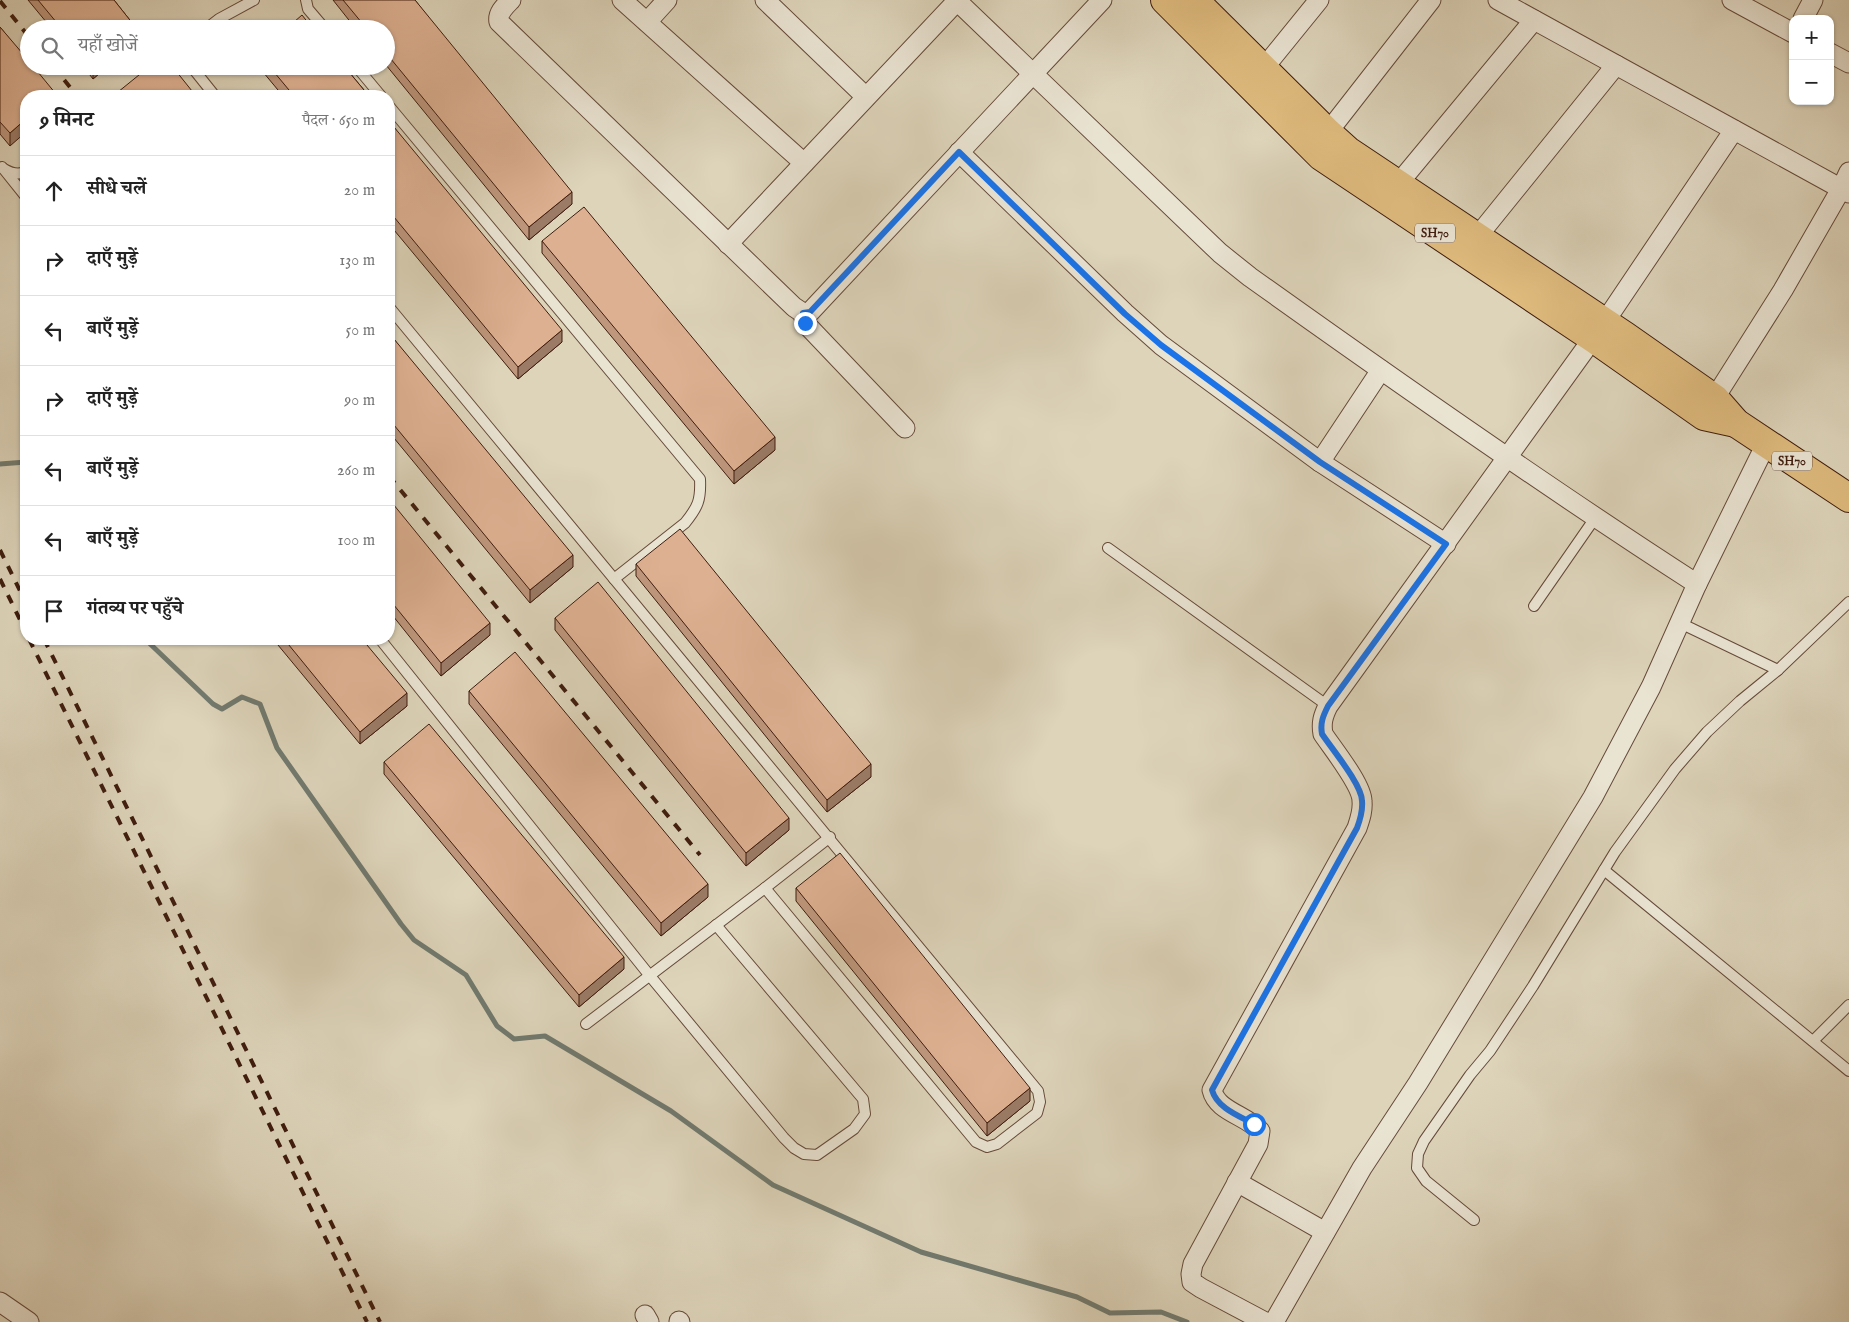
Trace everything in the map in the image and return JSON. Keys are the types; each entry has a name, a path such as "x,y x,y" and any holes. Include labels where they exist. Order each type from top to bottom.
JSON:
{"main road":[{"name":"SH70","path":"1165,0 1321,141 1348,151 1477,237 1599,330 1709,408 1736,423 1849,498"},
{"name":"SH70","path":"1194,0 1263,68 1321,141 1338,169 1599,330"}],"street":[{"path":"510,0 498,17 499,22 728,244 794,307 803,313 810,312 1102,0"},
{"path":"622,0 804,163"},
{"path":"647,22 667,0"},
{"path":"765,0 866,97"},
{"path":"728,244 956,0 1220,253 1506,458 1697,584"},
{"path":"1263,68 1319,0"},
{"path":"1321,141 1431,0"},
{"path":"1498,0 1845,191"},
{"path":"1732,0 1789,31"},
{"path":"1805,15 1813,0"},
{"path":"1398,184 1534,20"},
{"path":"1834,55 1849,63"},
{"path":"1477,237 1616,65"},
{"path":"1265,1322 1192,1282 1190,1274 1193,1264 1258,1144 1260,1131 1254,1124 1220,1104 1214,1097 1212,1090 1357,828 1362,813 1360,789 1322,734 1321,726 1328,706 1599,330 1734,130"},
{"path":"959,152 1125,314 1161,345 1320,462 1446,544"},
{"path":"1709,408 1845,191 1849,172"},
{"path":"803,313 805,323 905,428"},
{"path":"1320,462 1381,370"},
{"path":"1274,1322 1362,1168 1418,1083 1593,798 1651,687 1697,584 1766,444"},
{"path":"1237,1182 1325,1232"},
{"path":"0,1302 29,1322"}],"lane":[{"path":"221,20 254,0"},
{"path":"306,0 308,9 317,20"},
{"path":"198,75 210,90"},
{"path":"364,75 376,90"},
{"path":"395,113 700,479 700,499 694,512 685,523 614,579"},
{"path":"1,166 12,174 20,173"},
{"path":"1,166 20,190"},
{"path":"395,314 830,837 1038,1091 1040,1102 1037,1113 996,1144 987,1147 976,1142 765,888"},
{"path":"1534,606 1595,518"},
{"path":"1108,548 1328,706"},
{"path":"1474,1220 1426,1180 1417,1168 1418,1154 1424,1141 1470,1075 1490,1051 1533,986 1615,852 1675,769 1707,732 1740,701 1778,670 1849,602"},
{"path":"1680,623 1778,670"},
{"path":"385,645 650,976 794,1148 804,1154 817,1154 854,1129 865,1114 862,1099 716,925"},
{"path":"586,1024 830,837"},
{"path":"1604,870 1849,1071"},
{"path":"1813,1041 1849,1005"}],"building":[{"path":"38,0 114,0 130,20 55,20"},
{"path":"343,0 415,0 572,192 529,227 395,64 395,20 360,20"},
{"path":"302,15 306,20 296,20"},
{"path":"0,27 20,50 20,75 40,75 53,90 20,90 20,124 10,133 0,122"},
{"path":"139,75 179,75 191,90 120,90"},
{"path":"276,75 352,75 364,90 289,90"},
{"path":"395,128 562,330 518,367 395,218"},
{"path":"584,207 775,437 734,471 542,241"},
{"path":"395,340 573,555 530,590 395,426"},
{"path":"395,506 490,623 441,663 395,606"},
{"path":"680,529 871,764 827,800 636,564"},
{"path":"598,582 789,818 746,853 555,618"},
{"path":"289,645 367,645 407,693 360,732"},
{"path":"515,652 708,884 661,923 469,691"},
{"path":"429,724 624,957 579,995 384,762"},
{"path":"840,853 1030,1088 987,1123 796,888"}],"waterway":[{"path":"0,464 20,462"},
{"path":"151,645 213,704 222,709 242,697 260,704 277,748 401,924 414,940 466,975 497,1026 514,1039 545,1036 671,1111 773,1185 921,1252 1077,1297 1110,1313 1161,1312 1187,1322"}],"railway":[{"path":"0,1 20,26"},
{"path":"60,75 72,90"},
{"path":"395,483 700,855"},
{"path":"0,550 20,591"},
{"path":"0,579 20,620"},
{"path":"32,645 367,1322"},
{"path":"47,645 380,1322"}],"route":[{"path":"805,323 803,313 810,312 959,152 1125,314 1161,345 1320,462 1446,544 1328,706 1323,716 1322,734 1360,789 1362,813 1357,828 1212,1090 1214,1097 1220,1104 1254,1124"}]}
